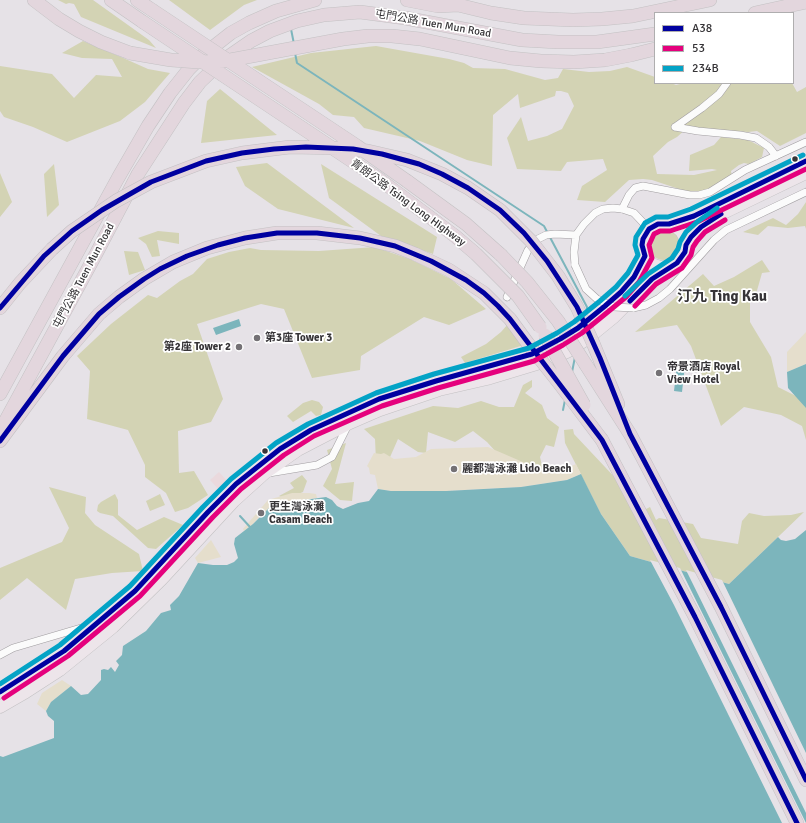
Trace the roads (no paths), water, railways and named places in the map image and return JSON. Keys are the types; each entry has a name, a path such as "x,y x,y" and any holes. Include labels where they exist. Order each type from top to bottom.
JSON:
{"highway":[{"path":"34,0 59,19 101,42 130,53 171,60 199,62 225,61 343,39 368,36 392,36 420,39 510,58 541,61 574,62 605,60 654,49"},
{"name":"青朗公路 Tsing Long Highway","path":"111,0 379,179 442,226 476,254 518,296 540,327 569,376 602,440"},
{"name":"青朗公路 Tsing Long Highway","path":"137,0 386,166 442,206 489,244 527,282 558,321 630,434"},
{"name":"屯門公路 Tuen Mun Road","path":"0,394 148,126 170,93 189,69 203,55 231,34 249,23 276,11 315,0"},
{"name":"屯門公路 Tuen Mun Road","path":"407,0 438,6 455,3 512,16 545,19 602,19 654,12"},
{"name":"屯門公路 Tuen Mun Road","path":"655,12 710,0"},
{"path":"760,12 806,2"},
{"name":"屯門公路 Tuen Mun Road","path":"0,431 138,174 184,103 200,82 216,65 251,41 290,23 324,15 360,12 405,18 522,40 597,42 654,34"},
{"path":"0,308 20,282 52,249 72,231 102,210 151,182 187,167 225,156 274,149 323,147 368,151 413,162 442,174 480,195 510,219 540,251 558,276 577,307 600,358 630,434 721,607 806,780"},
{"path":"0,441 63,356 99,314 132,287 173,262 207,248 231,241 277,233 322,233 360,238 395,246 449,270 484,293 510,319 602,440 695,617 797,823"}],"main road":[{"path":"671,266 661,267 654,265 645,256 642,245 643,239 649,229 658,224 669,224 694,216 806,161"},
{"path":"686,245 691,237 701,227 717,216 806,173"},
{"path":"0,707 48,678 73,660 113,627 162,579 222,512 265,473 298,450 350,423 380,410 439,390 487,379 540,363 567,352 587,339 614,317 652,279 677,263 682,258 685,252 685,238 681,231 669,224"},
{"path":"0,692 75,643 135,591 236,484 269,457 296,439 336,418 379,399 532,354 578,328 605,306 621,292 634,277 645,256"}],"street":[{"path":"726,84 719,94 675,127 756,138 769,147 776,156"},
{"path":"622,209 629,195 635,188 644,186 699,195 719,188 745,170 806,142"},
{"path":"649,229 634,213 613,208 603,209 584,224 576,236 574,252 575,265 586,289 597,299 614,307 633,308 659,298 670,289 714,240 726,230 806,192"},
{"path":"507,297 532,244 542,237 554,234 576,236"},
{"path":"265,473 317,465 332,458 350,423"},
{"path":"0,656 13,648 100,621"}],"water":[{"path":"239,319 241,326 216,335 213,328"},
{"path":"677,364 685,365 682,392 674,391"},
{"path":"806,364 806,408 788,388 787,372"},
{"path":"581,474 601,514 630,556 729,584 778,537 781,540 786,541 795,539 806,530 806,823 0,823 0,756 3,757 54,738 54,721 48,716 46,711 51,702 71,686 81,695 88,694 101,680 101,670 108,670 111,667 115,672 119,665 116,661 122,655 123,646 146,631 161,613 171,610 170,605 179,596 198,563 227,565 234,562 238,558 234,544 235,538 253,524 269,508 282,503 326,497 343,509 358,503 369,501 378,489 391,491 446,491 521,487 567,480"}],"waterway":[{"path":"291,29 294,44"},
{"path":"295,53 297,63 544,226 587,307 586,314"},
{"path":"572,372 575,357"},
{"path":"563,410 565,400"},
{"path":"240,516 250,527"}],"place":[{"name":"第3座 Tower 3","path":"257,338"},
{"name":"第2座 Tower 2","path":"239,347"},
{"name":"帝景酒店 Royal View Hotel","path":"659,373"},
{"name":"麗都灣泳灘 Lido Beach","path":"454,469"},
{"name":"更生灣泳灘 Casam Beach","path":"261,513"}],"district":[{"name":"汀九 Ting Kau","path":"722,297"}]}
